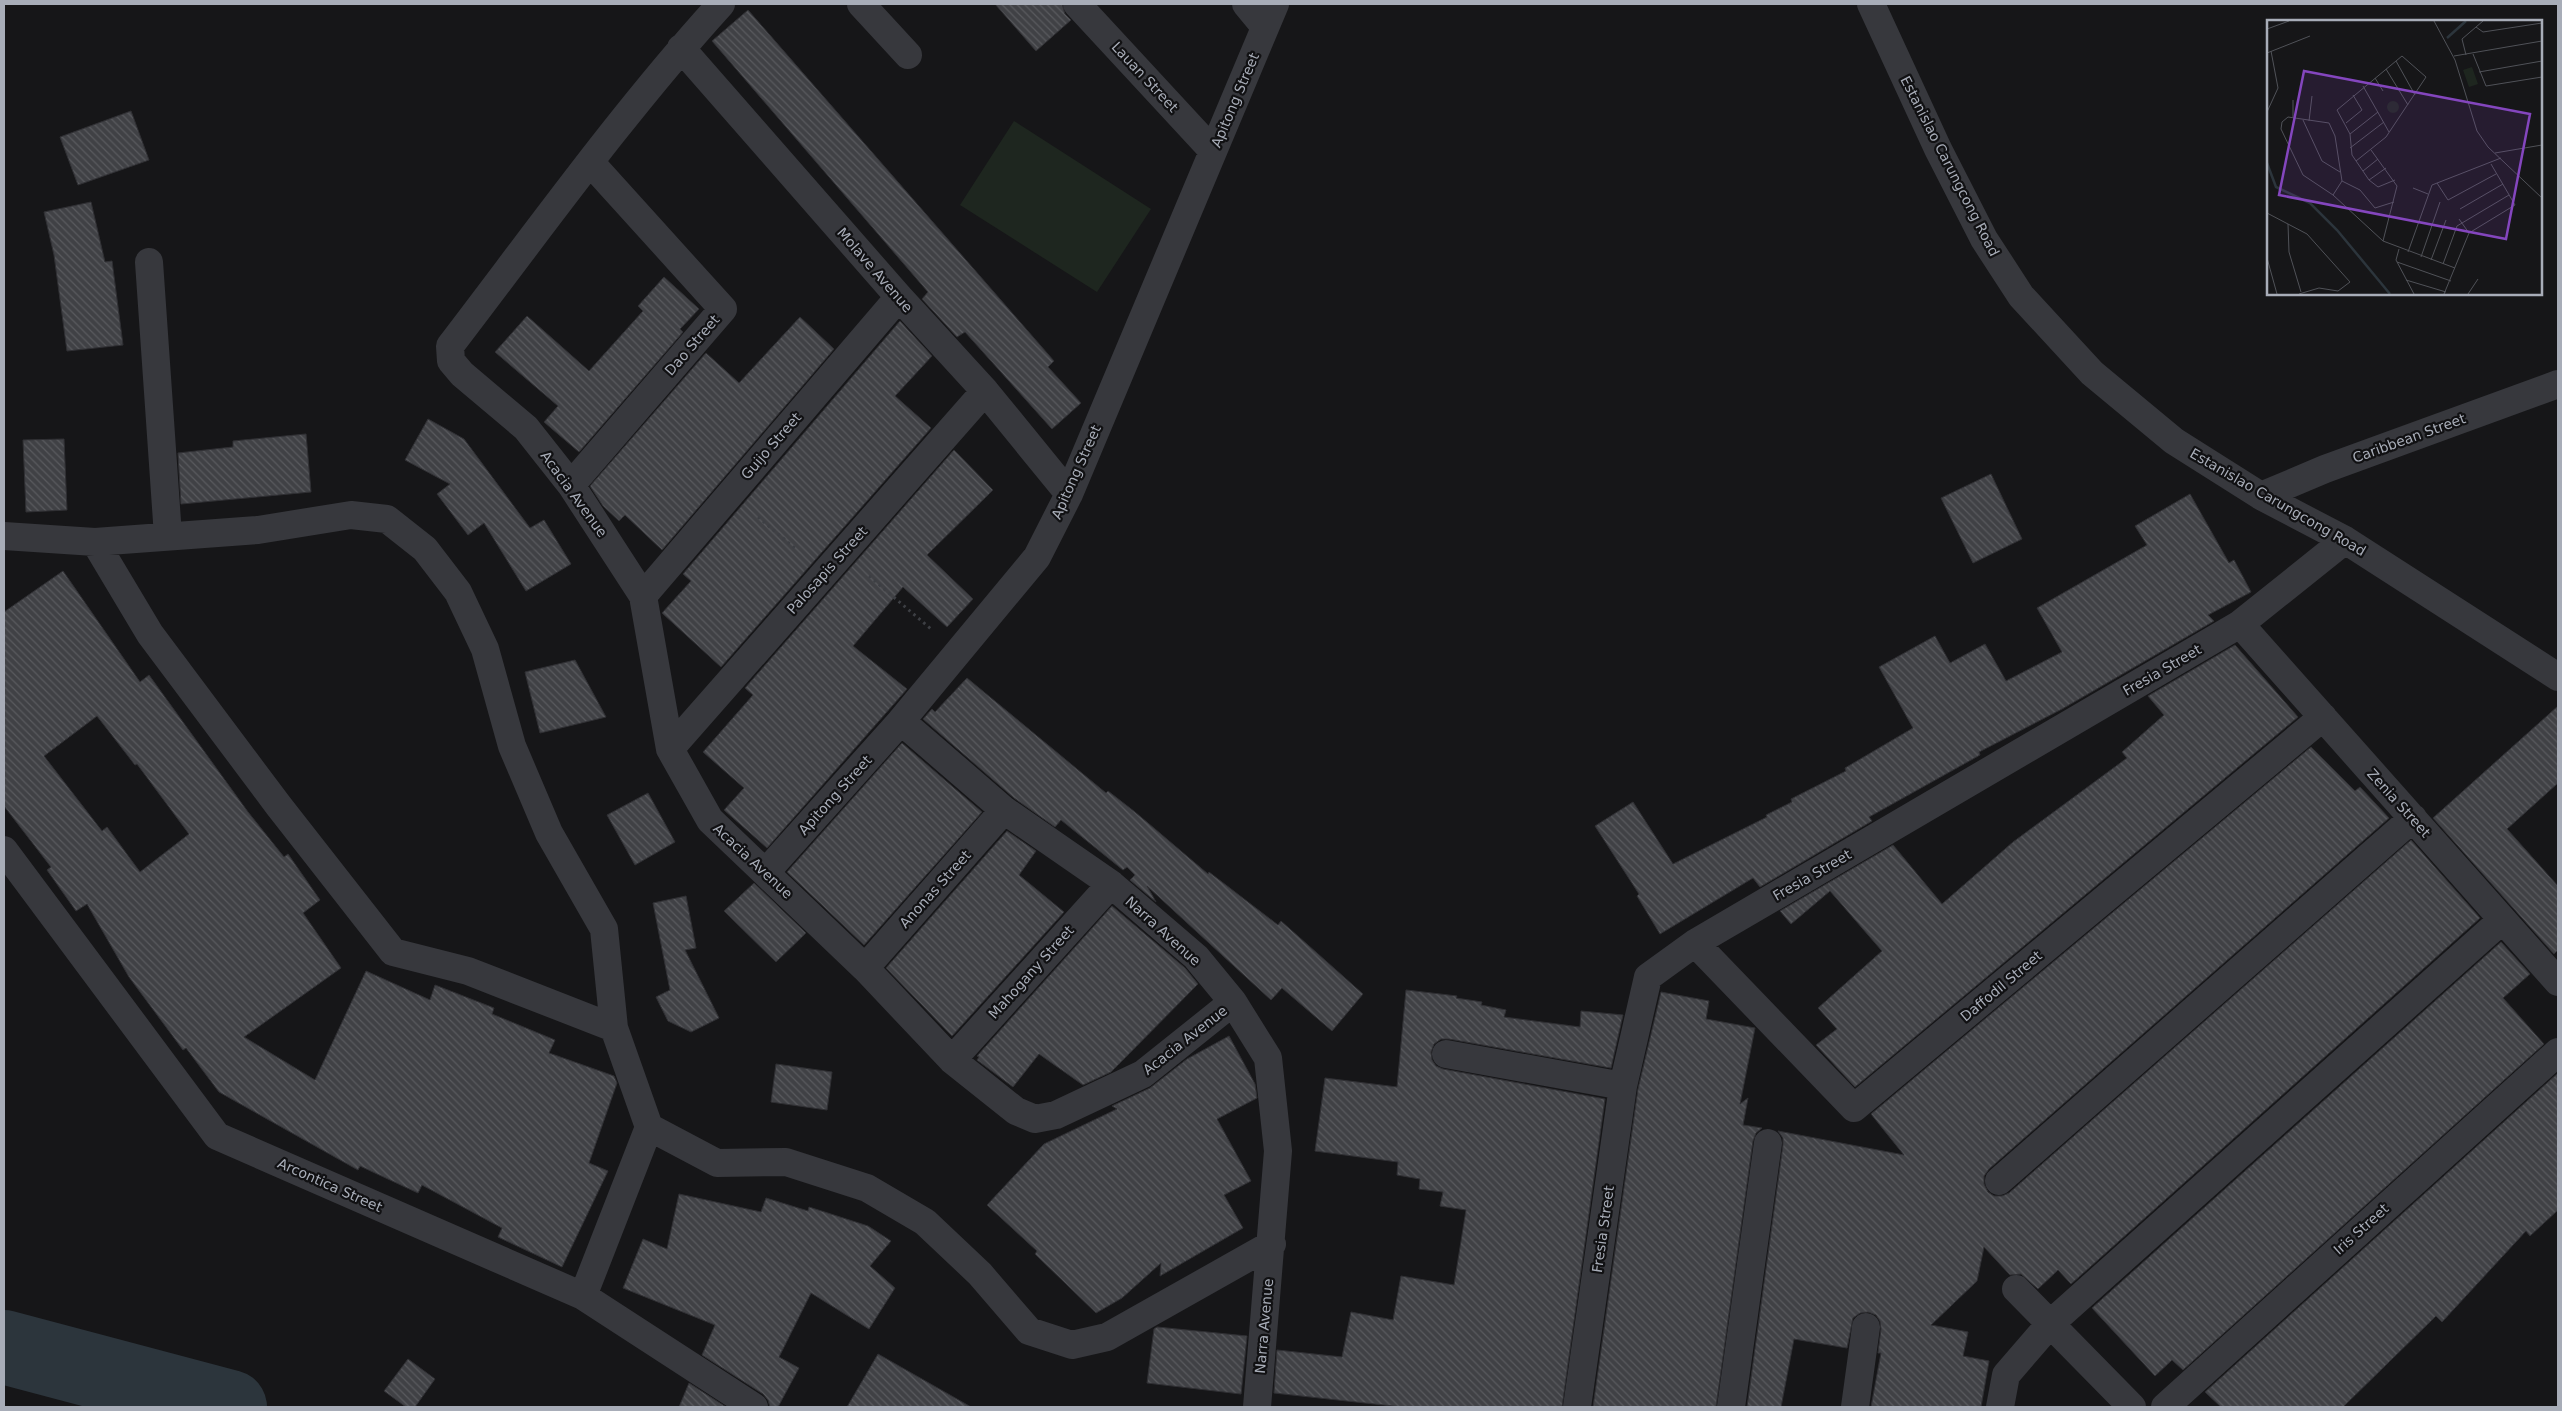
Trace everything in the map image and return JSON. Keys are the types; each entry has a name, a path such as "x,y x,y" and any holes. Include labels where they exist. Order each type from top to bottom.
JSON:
{"street":[{"path":"590,162 681,48 721,4"},
{"path":"861,4 908,55"},
{"name":"Lauan Street","path":"1076,4 1213,151"},
{"path":"1246,4 1270,15"},
{"name":"Estanislao Carungcong Road","path":"1871,4 1938,149 1984,239 2021,296 2092,373 2174,441 2261,496 2345,540 2558,677"},
{"name":"Apitong Street","path":"766,872 901,721 1037,557 1069,494 1270,15"},
{"name":"Molave Avenue","path":"681,48 899,297 985,391 1069,494"},
{"name":"Acacia Avenue","path":"590,162 450,346 451,361 462,374 526,428 572,485 643,596 670,749 710,820 865,968 952,1060 1016,1110 1035,1119 1056,1115 1143,1074 1233,1002"},
{"name":"Dao Street","path":"572,485 723,309 590,162"},
{"path":"149,262 168,536"},
{"name":"Guijo Street","path":"643,596 899,297"},
{"name":"Caribbean Street","path":"2261,496 2325,469 2558,384"},
{"name":"Palosapis Street","path":"670,749 985,391"},
{"path":"4,536 95,542 258,530 351,514 387,519 424,549 458,592 485,649 512,746 549,833 604,929 614,1028 649,1128 583,1296"},
{"name":"Fresia Street","path":"1578,1407 1623,1086 1648,977 1695,944 2240,624 2345,540"},
{"path":"95,542 150,634 278,805 393,952 468,971 614,1028"},
{"name":"Zenia Street","path":"2240,624 2558,982"},
{"name":"Daffodil Street","path":"1695,944 1854,1108 2323,717"},
{"name":"Narra Avenue","path":"901,721 1004,810 1111,884 1196,957 1233,1002 1268,1058 1278,1151 1272,1244 1257,1407"},
{"name":"Anonas Street","path":"865,968 1004,810"},
{"path":"1999,1181 2413,818"},
{"name":"Arcontica Street","path":"4,850 218,1136 583,1296 754,1407"},
{"name":"Mahogany Street","path":"952,1060 1111,884"},
{"path":"2000,1407 2006,1375 2050,1324 2502,920"},
{"name":"Iris Street","path":"2165,1407 2558,1052"},
{"path":"1446,1054 1623,1086"},
{"path":"649,1128 717,1163 786,1162 867,1188 925,1222 980,1274 1029,1331 1072,1344 1107,1337 1272,1244"},
{"path":"1731,1407 1768,1143"},
{"path":"2016,1289 2132,1407"},
{"path":"1855,1407 1866,1327"}],"path":[{"path":"731,493 823,574"},
{"path":"843,553 958,652"}],"shaded area":[{"path":"1014,121 1151,209 1097,292 960,205"}],"building":[{"path":"995,4 1062,4 1065,14 1071,20 1036,51"},
{"path":"748,10 1054,361 1048,367 1081,403 1052,429 965,332 957,337 922,299 928,292 712,41"},
{"path":"131,111 149,160 78,185 60,137"},
{"path":"91,202 105,262 112,261 123,345 67,351 54,255 44,212"},
{"path":"664,277 699,309 680,329 683,332 579,452 544,422 558,406 495,352 527,316 589,371 643,311 638,306"},
{"path":"800,317 834,349 662,550 625,515 619,521 603,506 590,486 706,353 739,383"},
{"path":"900,321 932,356 895,396 931,428 721,667 662,613 691,581 683,574"},
{"path":"428,419 464,439 530,528 544,520 571,564 526,591 484,523 468,535 437,494 450,484 405,460"},
{"path":"306,434 311,492 181,504 178,453 233,447 233,441"},
{"path":"64,439 67,510 26,512 23,440"},
{"path":"954,450 993,490 927,555 973,599 947,627 903,587 853,646 907,689 767,848 724,810 744,788 703,752 753,695 745,688"},
{"path":"1991,474 2022,539 1973,563 1941,498"},
{"path":"2190,494 2229,563 2234,560 2251,592 2208,615 2214,621 2062,709 1979,752 1980,755 1869,817 1872,821 1760,887 1753,878 1660,934 1637,896 1639,894 1595,826 1633,802 1673,864 1767,817 1766,815 1792,802 1791,799 1846,771 1845,768 1913,728 1879,667 1935,636 1950,663 1985,644 2006,681 2062,652 2037,608 2147,545 2135,526"},
{"path":"63,571 140,682 149,675 248,812 284,857 288,854 320,900 303,913 341,968 244,1037 315,1080 366,971 430,1000 435,985 494,1008 492,1014 555,1040 549,1053 614,1076 617,1083 589,1163 608,1171 562,1267 498,1237 502,1228 422,1185 418,1193 360,1166 358,1170 219,1092 186,1048 183,1050 129,977 87,904 76,911 47,870 51,867 4,806 4,612","holes":["97,716 135,765 137,764 189,834 140,872 107,827 102,831 44,756"]},
{"path":"2235,645 2298,717 1855,1087 1816,1045 1837,1029 1818,1008 1882,951 1830,891 1791,924 1780,911 1893,845 1942,904 2013,842 2127,758 2122,752 2164,715 2148,696"},
{"path":"575,660 606,717 540,733 525,672"},
{"path":"967,678 1106,793 1108,791 1135,812 1208,874 1209,872 1278,925 1281,921 1363,994 1332,1031 1282,988 1271,1000 1147,886 1156,902 1130,880 1135,875 1127,867 1123,870 1061,820 1055,827 1014,798 923,719 932,709 935,712"},
{"path":"2558,706 2558,783 2507,829 2558,886 2558,950 2554,954 2433,818"},
{"path":"902,743 982,812 864,945 787,872"},
{"path":"2311,747 2355,791 2360,787 2389,818 1989,1169 1984,1176 1984,1184 1988,1192 1994,1196 2002,1196 2009,1193 2411,840 2480,918 2071,1284 2058,1270 2038,1289 2021,1274 2010,1275 1984,1247 1977,1281 1931,1325 1968,1332 1963,1356 1989,1361 1981,1407 1871,1407 1881,1353 1878,1353 1881,1329 1880,1321 1876,1315 1868,1312 1860,1313 1853,1318 1847,1348 1794,1339 1781,1407 1747,1407 1783,1145 1783,1138 1778,1131 1904,1155 1871,1114"},
{"path":"648,793 675,842 635,865 607,815"},
{"path":"1007,831 1036,851 1019,875 1064,912 952,1036 886,968"},
{"path":"754,883 806,933 776,962 724,911"},
{"path":"686,896 696,948 685,950 719,1018 691,1032 668,1021 656,997 670,990 653,903"},
{"path":"1112,906 1185,968 1198,984 1111,1072 1083,1085 1039,1054 1013,1087 977,1060 979,1057 977,1056"},
{"path":"2501,942 2530,974 2503,998 2544,1044 2183,1370 2172,1360 2155,1376 2092,1308"},
{"path":"1406,990 1457,996 1456,998 1482,1002 1481,1005 1506,1010 1504,1017 1580,1027 1581,1011 1623,1015 1611,1068 1449,1039 1441,1039 1434,1044 1431,1052 1432,1060 1436,1066 1443,1069 1605,1099 1562,1407 1402,1407 1274,1393 1277,1350 1342,1357 1351,1312 1393,1320 1401,1276 1454,1285 1466,1210 1440,1206 1443,1192 1419,1189 1420,1179 1397,1175 1398,1162 1315,1151 1325,1078 1397,1087"},
{"path":"1661,992 1709,1001 1706,1019 1755,1028 1740,1104 1748,1098 1743,1125 1762,1128 1756,1133 1753,1141 1716,1407 1593,1407 1638,1089"},
{"path":"1229,1036 1255,1084 1257,1098 1217,1119 1251,1181 1224,1195 1243,1228 1160,1276 1161,1263 1122,1298 1096,1313 1035,1254 1037,1251 987,1205 1044,1144 1117,1109 1112,1106 1150,1088 1187,1059"},
{"path":"776,1064 832,1072 827,1110 771,1102"},
{"path":"2558,1073 2558,1210 2530,1236 2526,1231 2442,1322 2436,1316 2343,1407 2221,1407 2205,1392"},
{"path":"679,1194 761,1212 766,1198 808,1211 809,1207 868,1226 891,1241 870,1266 895,1288 869,1329 811,1293 779,1357 799,1368 778,1407 770,1407 768,1400 763,1394 702,1355 715,1325 623,1288 643,1239 667,1249"},
{"path":"1157,1327 1247,1336 1241,1394 1147,1383 1154,1329"},
{"path":"878,1354 971,1407 847,1407"},
{"path":"408,1359 435,1379 415,1407 406,1407 384,1391"},
{"path":"689,1383 726,1407 679,1407"}],"waterway":[{"path":"4,1347 230,1407"}]}
